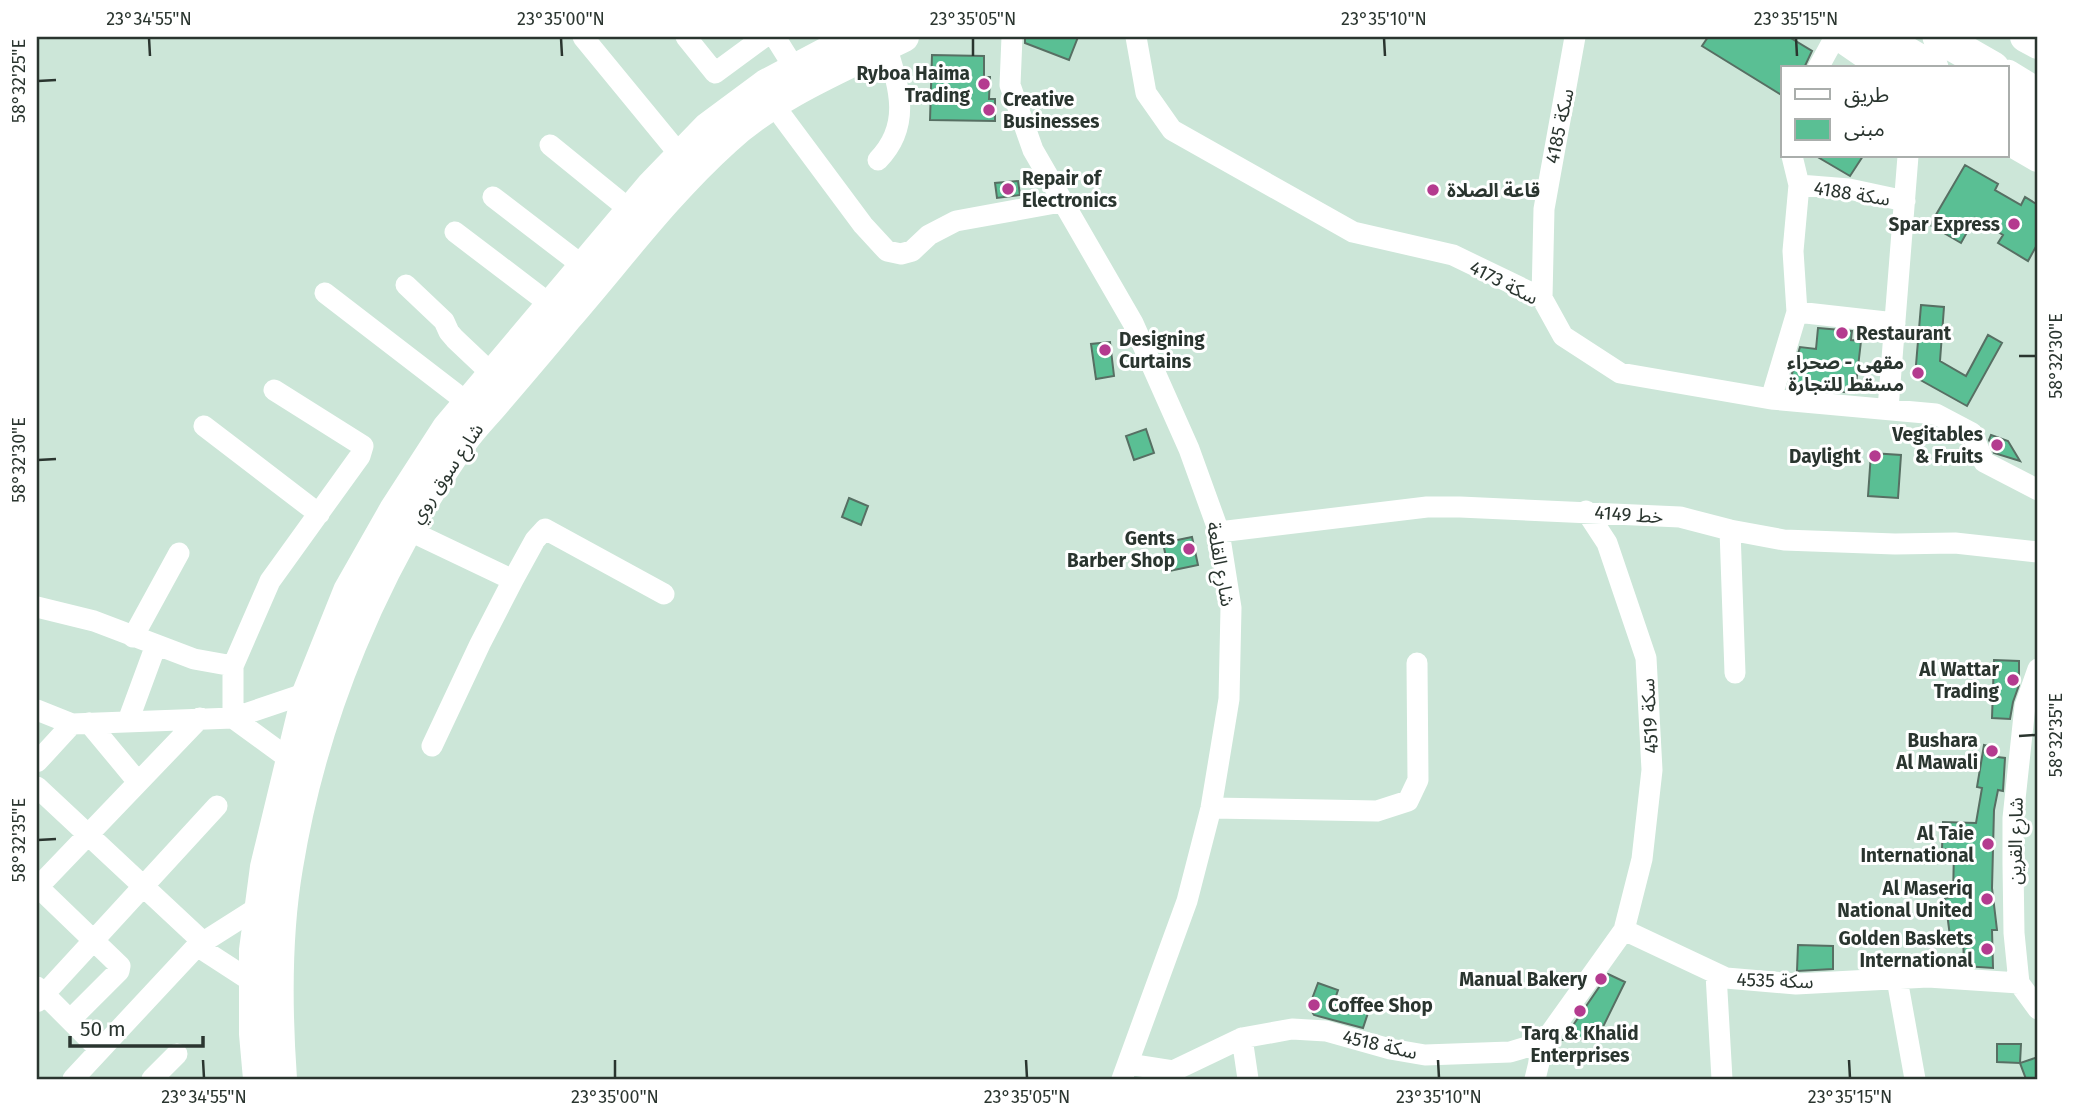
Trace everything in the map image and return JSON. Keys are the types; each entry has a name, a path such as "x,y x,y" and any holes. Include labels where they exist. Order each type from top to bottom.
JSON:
{"main road":[{"name":"شارع سوق روي","path":"258,1079 254,1034 254,950 265,867 307,693 348,590 447,428 630,210 708,127 766,84 855,37"},
{"path":"1841,37 1883,66"},
{"path":"1879,37 1929,66"},
{"path":"1939,37 1990,66"},
{"path":"2025,37 2038,44"},
{"name":"شارع سوق روي","path":"282,1079 279,1029 280,944 288,868 307,782 338,675 372,595 408,530 464,439 651,221 727,139 773,104 895,41"},
{"path":"2008,77 2038,95"},
{"path":"2008,112 2038,128"},
{"path":"2008,140 2038,157"}],"street":[{"path":"583,37 681,155"},
{"path":"686,37 715,73 764,37"},
{"path":"775,37 795,69"},
{"name":"سكة 4173","path":"1136,37 1146,93 1172,130 1353,232 1453,255 1542,299 1563,336 1620,373 1771,399 1936,414 1972,433 1984,462 2038,490"},
{"name":"سكة 4185","path":"1542,299 1544,209 1575,37"},
{"path":"1819,66 1835,37"},
{"path":"878,160 896,138 901,115 895,41"},
{"name":"شارع القلعة","path":"1008,42 1010,85 1033,150 1133,323 1189,449 1219,532 1231,608 1229,699 1211,808 1187,901 1125,1072"},
{"path":"773,104 863,225 887,251 901,254 912,251 929,235 956,220 1061,202"},
{"path":"550,145 630,210"},
{"path":"1771,399 1797,312 1793,251 1799,184 1792,158"},
{"path":"1888,409 1908,158"},
{"name":"سكة 4188","path":"1799,184 1849,189 1905,201"},
{"path":"493,197 583,266"},
{"path":"455,232 551,305"},
{"path":"406,285 444,321 455,339 492,374"},
{"path":"325,293 468,403"},
{"path":"1797,312 1895,323"},
{"path":"233,718 233,666 270,582 360,456 363,446 274,390"},
{"path":"204,426 319,514"},
{"name":"4149 خط","path":"1219,532 1427,507 1586,511 1680,517 1784,540 1955,543 2038,552"},
{"name":"سكة 4519","path":"1586,511 1607,542 1646,658 1652,770 1642,859 1624,930"},
{"path":"432,746 513,580 535,540 545,529 664,594"},
{"path":"408,530 513,580"},
{"path":"1730,530 1735,673"},
{"path":"133,637 179,553"},
{"path":"37,607 94,621 194,659 233,666"},
{"path":"128,721 156,645"},
{"path":"1211,808 1377,811 1408,801 1419,780 1417,663"},
{"name":"شارع القرين","path":"2038,669 2025,706 2013,818 2014,933 2020,983 2038,1009"},
{"path":"37,710 80,723 233,718 307,693"},
{"path":"70,1020 120,968 95,940 37,887 200,718"},
{"path":"233,718 292,761"},
{"path":"37,762 80,723"},
{"path":"80,723 138,782"},
{"path":"37,788 144,887 200,944 254,983"},
{"path":"100,1050 70,1020 39,995 95,940 217,806"},
{"path":"73,1079 200,944 260,906"},
{"path":"1535,1079 1545,1041 1624,930"},
{"name":"سكة 4535","path":"1624,930 1726,978 1796,984 1928,977 2020,983"},
{"path":"1716,974 1722,1079"},
{"path":"1897,979 1915,1079"},
{"name":"سكة 4518","path":"1125,1072 1174,1075 1242,1038 1292,1029 1326,1031 1390,1049 1425,1055 1510,1052 1545,1041"},
{"path":"243,1079 254,1034"},
{"path":"1242,1038 1248,1079"},
{"path":"152,1079 177,1054"}],"building":[{"path":"1025,37 1078,37 1069,60 1025,43"},
{"path":"1708,37 1789,37 1812,51 1805,66 1781,66 1781,95 1702,46"},
{"path":"932,55 984,56 984,77 990,77 989,99 995,99 995,121 930,120"},
{"path":"1819,158 1862,158 1850,176"},
{"path":"1965,165 1998,184 1995,190 2021,205 2025,197 2038,205 2038,243 2028,261 1998,243 2003,235 1975,218 1961,243 1930,225"},
{"name":"Repair of Electronics","path":"1018,181 1020,195 997,198 995,183"},
{"path":"1921,305 1944,307 1940,361 1966,376 1988,335 2002,343 1967,406 1915,377"},
{"path":"1818,328 1852,331 1851,340 1861,341 1855,393 1788,387 1800,347 1816,349"},
{"path":"1110,342 1114,376 1096,379 1091,344"},
{"path":"1146,429 1154,453 1134,460 1126,436"},
{"name":"Vegitables & Fruits","path":"1991,435 2008,441 2020,461 1994,453 1989,440"},
{"path":"1871,453 1901,455 1898,498 1868,496"},
{"path":"849,498 868,506 861,525 842,517"},
{"path":"1192,537 1198,565 1169,571 1163,543"},
{"path":"1994,660 2019,661 2019,685 2010,719 1992,718"},
{"path":"1984,745 1998,748 1997,757 2005,758 2003,791 1998,790 1994,810 1992,888 1997,930 1992,930 1993,968 1964,966 1963,934 1950,936 1945,898 1953,897 1954,850 1942,849 1943,822 1976,823 1982,788 1977,787"},
{"path":"1798,945 1833,946 1833,969 1797,971"},
{"path":"1608,974 1625,982 1597,1039 1563,1040"},
{"path":"1318,983 1338,990 1334,1002 1368,1013 1363,1028 1314,1015 1309,1007"},
{"path":"1997,1044 2021,1044 2020,1063 1997,1062"},
{"path":"2038,1057 2038,1079 2026,1079 2020,1063"}],"place":[{"name":"Ryboa Haima Trading","path":"984,84"},
{"name":"Creative Businesses","path":"989,110"},
{"name":"Repair of Electronics","path":"1008,189"},
{"name":"قاعة الصلاة","path":"1433,190"},
{"name":"Spar Express","path":"2014,224"},
{"name":"Restaurant","path":"1842,333"},
{"name":"Designing Curtains","path":"1105,350"},
{"name":"مقهى - صحراء مسقط للتجارة","path":"1918,373"},
{"name":"Vegitables & Fruits","path":"1997,445"},
{"name":"Daylight","path":"1875,456"},
{"name":"Gents Barber Shop","path":"1189,549"},
{"name":"Al Wattar Trading","path":"2013,680"},
{"name":"Bushara Al Mawali","path":"1992,751"},
{"name":"Al Taie International","path":"1988,844"},
{"name":"Al Maseriq National United","path":"1987,899"},
{"name":"Golden Baskets International","path":"1987,949"},
{"name":"Manual Bakery","path":"1601,979"},
{"name":"Coffee Shop","path":"1314,1005"},
{"name":"Tarq & Khalid Enterprises","path":"1580,1011"}]}
